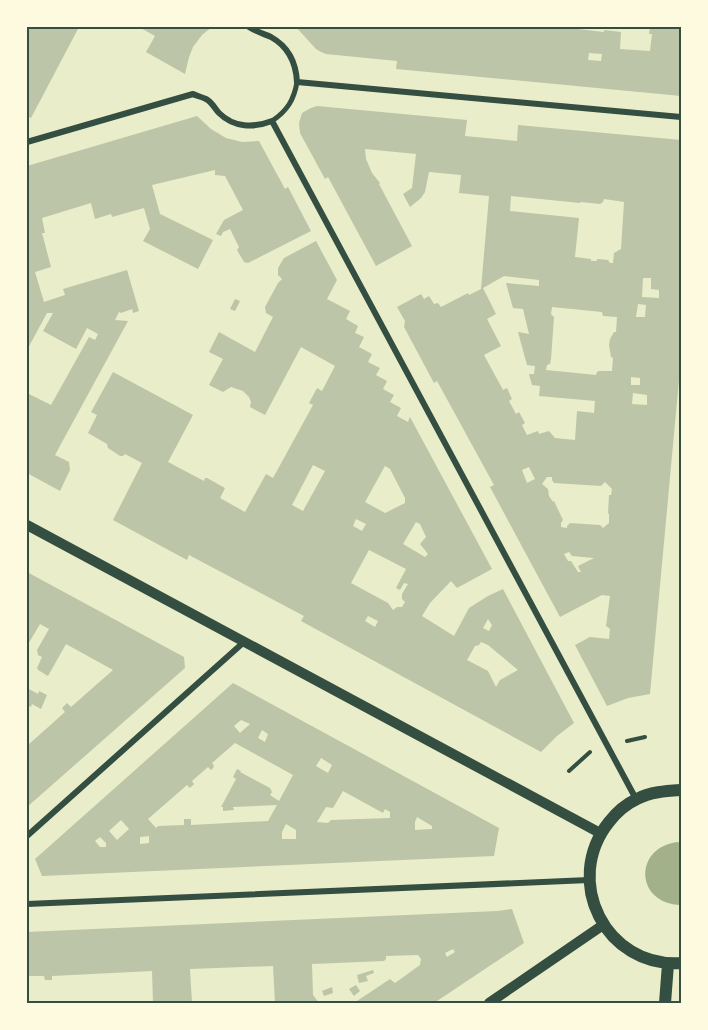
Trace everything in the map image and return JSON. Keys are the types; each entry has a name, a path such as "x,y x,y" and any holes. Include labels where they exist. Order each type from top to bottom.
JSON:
{"main road":[{"path":"665,1003 675,964 651,960 633,953 616,940 603,925 592,902 589,880 591,858 600,833 617,813 636,799 660,791 681,790"}],"street":[{"path":"27,142 193,94 209,100 214,109 223,117 236,124 250,126 272,121 290,105 295,93 297,69 292,56 278,41 249,27"},
{"path":"297,82 681,117"},
{"path":"272,121 636,799"},
{"path":"27,525 600,833"},
{"path":"27,836 244,642"},
{"path":"27,904 589,880"},
{"path":"489,1003 603,925"}],"path":[{"path":"627,741 645,737"},
{"path":"569,771 590,752"}],"shaded area":[{"path":"681,843 681,905 666,902 655,896 648,886 645,875 647,864 653,854 663,846"}],"building":[{"path":"27,27 79,27 31,118 27,116"},
{"path":"139,27 212,27 193,47 185,74 146,52 155,36"},
{"path":"296,27 445,29 446,27 569,27 621,32 620,49 650,51 652,34 649,34 650,27 681,27 681,96 396,69 397,61 326,54 316,49","holes":["589,53 602,54 601,61 588,60"]},
{"path":"317,106 467,120 465,136 517,141 518,125 681,140 681,358 650,694 628,698 607,706 575,645 590,637 609,639 610,629 606,626 610,596 602,595 560,617 490,487 494,485 437,381 434,383 404,327 405,321 397,307 421,294 424,299 429,296 434,304 438,303 441,307 481,289 489,196 459,193 461,175 429,172 425,192 410,207 403,194 412,188 416,154 365,149 366,159 372,173 380,183 412,246 376,266 328,177 325,179 300,133 299,123 302,113","holes":["511,196 580,203 600,204 604,199 624,202 621,249 614,253 613,263 608,260 591,261 591,259 575,257 579,218 510,211","504,276 539,280 539,286 506,283 513,308 523,309 529,334 518,332 527,365 535,366 534,374 529,374 532,385 540,386 539,396 595,401 594,413 577,411 575,440 555,438 549,431 539,434 538,431 527,435 522,425 525,423 519,412 516,414 509,401 512,399 507,388 503,390 484,355 501,346 487,319 496,314 483,288","643,278 651,278 651,289 659,290 659,298 642,297","638,304 646,305 645,317 636,317","552,307 602,312 603,316 617,317 616,332 610,339 609,345 613,358 612,371 599,371 596,375 546,370 551,359 554,317 551,314","631,377 640,378 640,385 631,385","633,393 647,395 647,405 632,404","529,467 535,479 527,483 522,470","547,477 552,477 554,483 601,486 605,482 612,489 609,495 609,523 603,528 600,525 570,523 567,528 561,527 563,520 549,496 548,489 542,484","569,552 572,556 594,558 578,566 581,572 578,572 571,561 568,561 564,554"]},
{"path":"197,116 211,129 226,138 242,142 259,141 285,189 288,187 311,231 248,263 244,262 230,229 223,232 221,236 216,234 224,220 243,210 225,176 215,175 215,170 152,185 160,214 213,240 198,269 143,241 150,229 144,208 95,219 91,203 42,218 45,233 42,233 51,267 35,272 44,302 65,295 63,289 127,270 139,311 133,313 132,309 119,312 115,320 128,321 55,455 69,462 70,470 60,491 27,473 27,393 51,405 89,337 95,340 98,334 87,328 76,349 43,331 53,313 47,313 27,350 27,166"},
{"path":"316,241 337,280 327,299 350,311 346,319 358,326 355,333 364,337 359,347 372,354 368,362 380,368 376,375 387,381 383,389 394,395 390,402 401,408 397,416 408,422 410,417 492,569 457,588 451,581 430,603 422,616 454,636 469,608 503,589 574,723 541,752 301,621 304,616 189,555 187,560 113,520 142,463 125,454 120,456 108,448 107,444 88,433 97,415 91,412 113,372 193,415 168,462 204,481 207,478 225,488 220,498 245,512 266,474 273,478 313,405 309,403 317,388 322,391 335,366 301,347 265,415 250,407 249,397 243,391 231,387 223,392 209,385 223,359 209,352 219,332 255,352 273,317 266,313 265,307 282,279 278,275 278,268 284,258","holes":["313,465 325,471 303,511 292,505","385,466 390,469 405,498 405,503 385,513 365,502","356,519 366,524 362,531 353,526","416,522 420,524 426,537 420,544 428,554 425,557 403,544","369,550 406,569 396,588 400,590 404,583 408,584 402,594 405,602 402,607 393,610 388,603 351,583","368,616 378,621 375,627 365,621","488,619 492,625 489,631 483,628","481,642 488,645 518,670 500,680 496,687 488,671 467,660 475,646"]},
{"path":"235,299 240,301 235,311 230,309"},
{"path":"27,572 184,657 185,668 27,807 27,744 65,712 62,708 67,703 71,707 113,670 66,644 48,676 38,670 42,657 38,655 37,650 49,629 40,624 27,646"},
{"path":"233,683 499,828 494,856 42,876 35,859","holes":["241,720 250,724 240,733 234,726","262,730 268,734 265,742 258,738","235,743 293,775 279,801 270,795 272,792 270,788 237,769 233,777 236,779 221,807 223,811 234,810 233,807 277,805 268,821 191,825 191,819 184,819 184,825 156,828 148,819 187,785 190,788 194,784 192,781 208,767 211,770 214,766 212,763","321,758 332,765 328,773 316,766","343,791 383,813 385,809 390,812 390,818 317,822 326,807 333,808","417,817 432,826 432,829 415,830","121,820 129,829 117,840 109,831","286,824 296,830 296,839 282,839 282,832","149,836 149,843 140,844 140,837","100,837 106,843 106,847 100,847 95,841"]},
{"path":"27,688 38,694 39,691 47,695 41,709 32,704 31,707 27,705"},
{"path":"512,909 524,943 434,1003 354,1003 390,979 395,983 420,965 421,959 418,955 386,956 384,961 312,964 313,995 319,1003 275,1003 273,966 190,969 192,1003 153,1003 152,971 52,976 52,980 45,980 44,976 27,976 27,932","holes":["453,949 455,952 447,957 445,953"]},
{"path":"373,970 374,973 366,976 368,981 359,983 357,975"},
{"path":"356,985 360,991 354,996 349,989"},
{"path":"332,987 333,993 324,996 322,991"}]}
